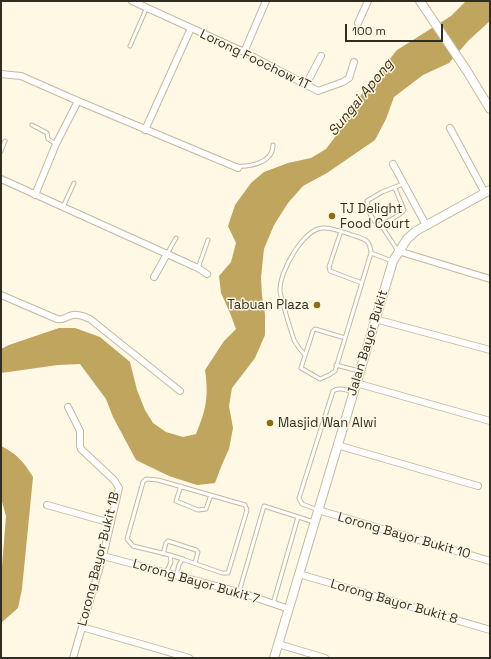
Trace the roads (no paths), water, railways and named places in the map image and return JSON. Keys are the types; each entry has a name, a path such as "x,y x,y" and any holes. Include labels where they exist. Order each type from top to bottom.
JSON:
{"street":[{"name":"Lorong Foochow 1T","path":"132,1 244,52 318,91 343,82 349,78 354,62"},
{"path":"148,8 153,1"},
{"path":"244,52 266,1"},
{"path":"358,23 368,1"},
{"path":"420,1 467,71 490,110"},
{"name":"Lorong Foochow 1T","path":"145,130 191,28"},
{"path":"306,85 321,56"},
{"path":"1,74 21,76 235,167"},
{"path":"35,195 56,144 78,101"},
{"path":"450,128 487,191"},
{"path":"393,164 426,225"},
{"path":"1,179 198,268 207,274"},
{"name":"Jalan Bayor Bukit","path":"274,658 393,261 407,239 416,231 487,191"},
{"path":"398,251 490,279"},
{"path":"154,277 167,254"},
{"path":"1,295 57,319 63,320 73,315 90,318 180,391"},
{"path":"375,319 490,350"},
{"path":"356,383 490,421"},
{"name":"Lorong Bayor Bukit 1B","path":"68,407 80,431 81,449 114,480 119,488 103,556 73,658"},
{"path":"337,445 478,486"},
{"path":"47,505 111,524"},
{"name":"Lorong Bayor Bukit 10","path":"318,510 490,561"},
{"name":"Lorong Bayor Bukit 7","path":"103,556 239,592 289,609"},
{"name":"Lorong Bayor Bukit 8","path":"299,574 490,630"},
{"path":"82,627 189,658"},
{"path":"278,644 325,658"}],"lane":[{"path":"130,46 148,8"},
{"path":"32,125 48,133 48,139 56,144"},
{"path":"1,151 5,141"},
{"path":"235,167 260,163 273,150 273,145"},
{"path":"63,207 74,183"},
{"path":"398,251 381,225 377,225 375,223 370,214 367,201 382,192 403,184"},
{"path":"381,225 404,210 394,188"},
{"path":"305,355 295,341 280,291 283,275 290,258 314,230 322,228 341,231 367,240 371,245 371,253 335,371 320,379 301,368 313,331 315,329 345,338"},
{"path":"341,231 329,267 330,271 362,283"},
{"path":"167,254 176,238"},
{"path":"198,268 208,240"},
{"path":"371,253 393,261"},
{"path":"336,366 359,371"},
{"path":"318,510 302,504 299,498 333,391 340,389 353,392"},
{"path":"146,479 158,480 181,486 245,506 247,510 228,573 222,573 170,555 133,546 127,539 143,482 146,479"},
{"path":"181,486 176,501 198,510 206,509 211,495"},
{"path":"239,592 264,506 314,522"},
{"path":"272,604 298,517"},
{"path":"163,554 168,541 196,550 198,552 195,563"},
{"path":"166,573 171,562 170,555"},
{"path":"176,576 179,565 182,560 185,560"}],"water":[{"name":"Sungai Apong","path":"466,1 490,1 490,21 469,40 449,63 423,75 394,97 386,119 375,140 327,173 303,186 288,203 274,225 264,249 261,277 265,314 265,335 255,358 232,388 229,406 233,428 229,449 215,483 197,485 169,476 136,460 113,417 106,399 80,364 58,365 1,373 1,349 59,328 75,328 100,337 130,362 137,390 145,410 153,423 166,432 183,437 196,434 202,418 207,396 205,370 224,341 236,329 221,293 219,276 231,262 236,243 228,226 235,205 251,183 264,172 288,163 311,158 326,149 341,129 350,109 397,50 451,16"},
{"path":"1,446 20,459 33,477 22,589 18,608 1,623 1,579 6,516 1,498"}],"place":[{"name":"TJ Delight Food Court","path":"332,216"},
{"name":"Tabuan Plaza","path":"317,305"},
{"name":"Masjid Wan Alwi","path":"270,423"}]}
